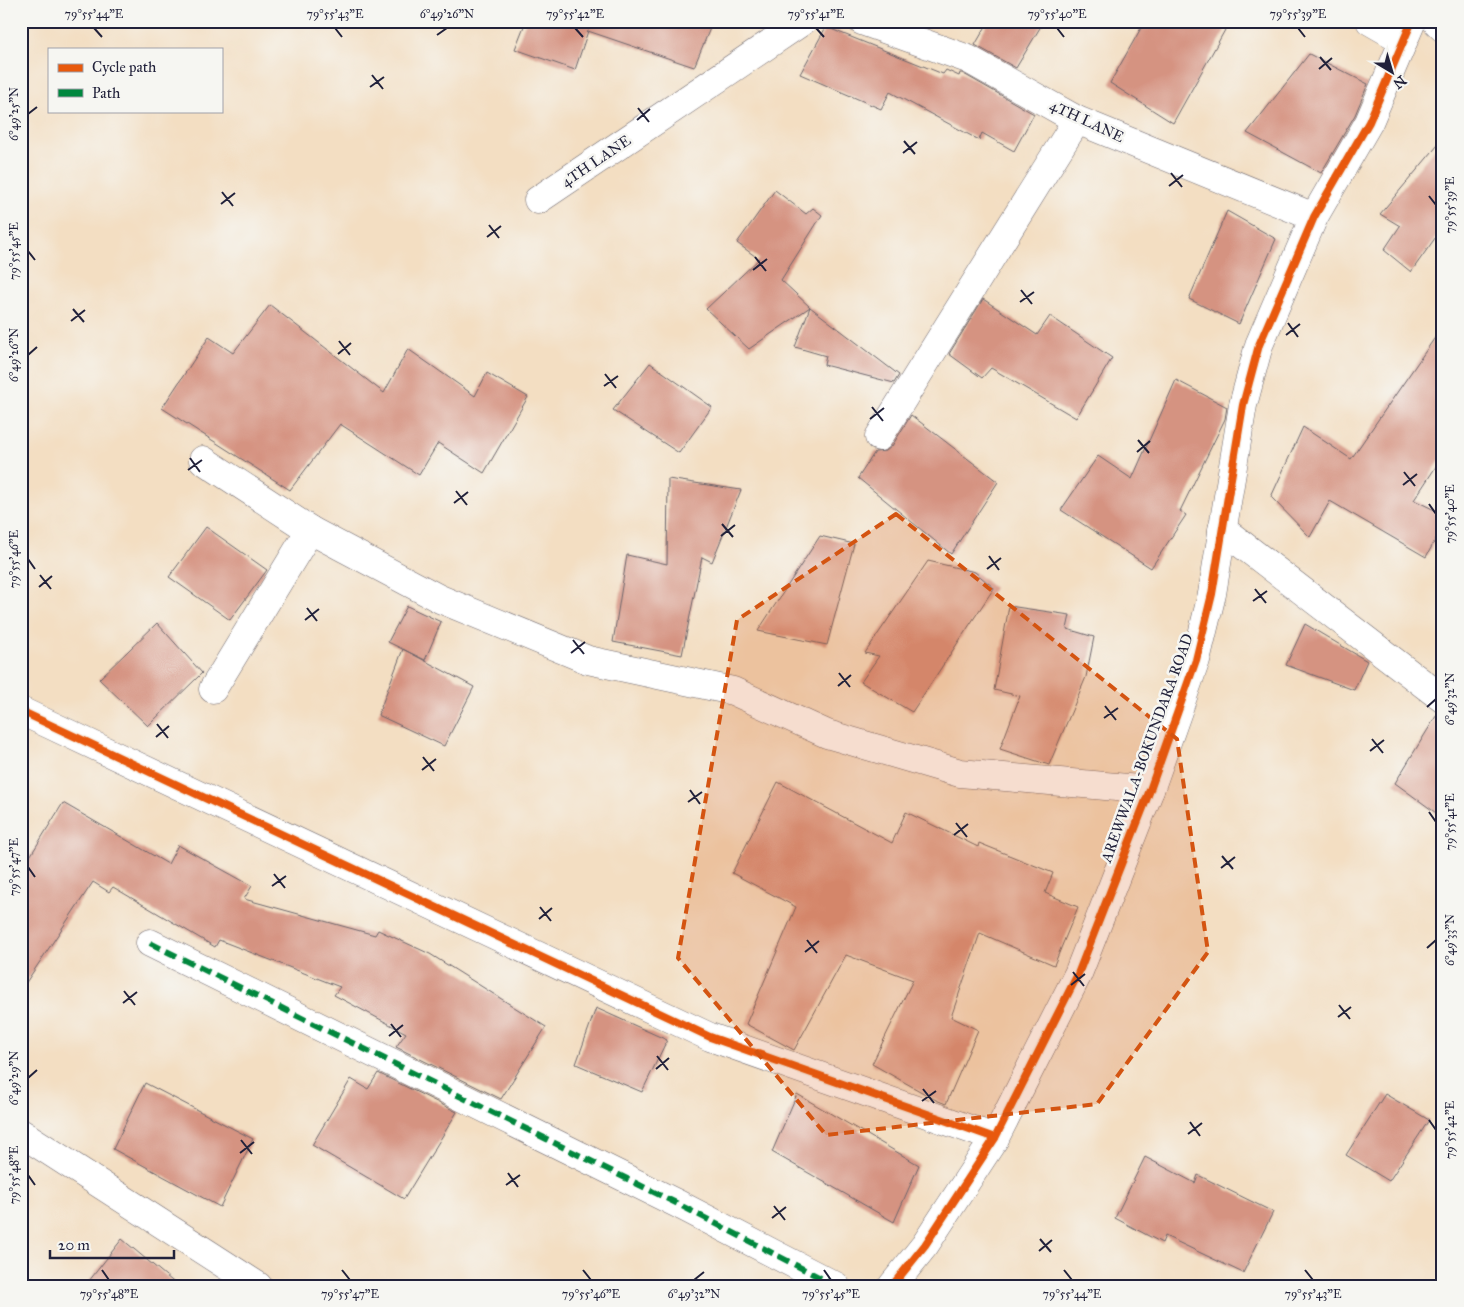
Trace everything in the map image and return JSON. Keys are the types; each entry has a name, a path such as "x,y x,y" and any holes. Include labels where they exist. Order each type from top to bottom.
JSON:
{"street":[{"name":"4TH LANE","path":"538,200 803,21"},
{"name":"4TH LANE","path":"862,21 968,59 1077,120 1314,217"},
{"path":"1370,21 1408,31"},
{"path":"1436,21 1443,28"},
{"name":"AREWWALA-BOKUNDARA ROAD","path":"892,1286 925,1245 995,1138 1078,974 1150,790 1196,660 1212,594 1243,406 1259,345 1314,217 1369,122 1408,31"},
{"path":"879,437 1077,120"},
{"path":"203,460 310,530 440,599 588,660 733,691 827,734 960,773 1150,790"},
{"path":"1222,529 1443,699"},
{"path":"213,688 310,530"},
{"path":"21,711 710,1037 995,1138"},
{"path":"150,943 678,1204 836,1286"},
{"path":"21,1133 258,1286"}],"highlighted area":[{"path":"896,514 1177,739 1208,952 1097,1104 826,1135 678,958 737,620"}],"building":[{"path":"526,21 713,21 694,67 588,31 575,70 515,49"},
{"path":"989,21 1044,21 1016,68 975,45"},
{"path":"1145,21 1230,21 1173,123 1110,83"},
{"path":"826,27 943,74 946,70 959,76 962,73 1034,114 1014,151 982,133 979,140 890,92 881,109 800,74"},
{"path":"1309,54 1368,84 1355,115 1321,173 1247,133"},
{"path":"1443,139 1443,227 1411,272 1384,250 1400,226 1380,214"},
{"path":"775,190 806,214 813,208 822,215 781,280 810,307 749,349 706,309 759,259 737,243"},
{"path":"1227,211 1276,239 1239,324 1189,299"},
{"path":"983,299 1037,335 1050,316 1112,358 1076,418 991,368 982,378 949,354"},
{"path":"270,305 384,393 408,349 475,396 487,373 528,397 484,473 438,443 419,475 340,424 290,490 162,408 209,337 233,353"},
{"path":"810,307 899,375 894,383 824,365 826,356 795,347"},
{"path":"1443,326 1443,456 1414,500 1443,514 1443,526 1426,557 1330,501 1310,537 1271,497 1303,427 1351,459"},
{"path":"650,363 712,407 679,453 613,410"},
{"path":"1176,380 1227,407 1225,419 1180,511 1186,515 1151,568 1061,510 1098,456 1132,479"},
{"path":"911,415 998,482 951,554 858,478 875,452 886,451 892,446"},
{"path":"668,479 741,490 712,562 702,557 682,655 613,642 627,555 667,564"},
{"path":"206,527 267,570 230,620 169,577"},
{"path":"820,536 854,544 827,645 758,631"},
{"path":"928,561 975,572 994,588 912,712 861,682 879,656 865,653"},
{"path":"407,606 441,622 425,660 388,642"},
{"path":"1009,606 1070,615 1067,629 1094,637 1086,677 1049,765 1000,749 1020,696 994,690"},
{"path":"157,623 202,673 148,726 99,679"},
{"path":"1305,624 1367,661 1354,690 1286,665"},
{"path":"403,649 474,687 444,746 378,715"},
{"path":"1438,713 1443,714 1443,818 1395,783"},
{"path":"778,782 892,843 906,812 978,847 979,843 1053,873 1045,893 1078,907 1054,965 980,933 951,1017 978,1030 946,1104 872,1064 913,980 846,955 794,1050 746,1024 796,907 732,873"},
{"path":"63,803 168,864 178,845 252,886 244,899 375,935 378,930 430,954 546,1027 501,1099 396,1047 406,1033 334,995 340,987 219,940 215,947 113,887 109,892 93,882 21,990 21,871"},
{"path":"596,1008 667,1040 642,1092 576,1064"},
{"path":"378,1073 457,1112 404,1199 312,1145 351,1079 368,1089"},
{"path":"145,1083 253,1139 220,1207 113,1149"},
{"path":"797,1094 919,1165 894,1222 772,1152"},
{"path":"1385,1094 1429,1120 1389,1181 1346,1155"},
{"path":"1145,1157 1195,1183 1198,1175 1273,1212 1243,1273 1165,1236 1162,1243 1115,1218"},
{"path":"122,1239 178,1286 85,1286"}],"marked path":[{"path":"150,943 678,1204 836,1286"}],"cycle path":[{"path":"892,1286 925,1245 995,1138 1078,974 1150,790 1196,660 1212,594 1243,405 1259,345 1314,217 1369,122 1412,21"},
{"path":"21,711 710,1037 995,1138"}]}
